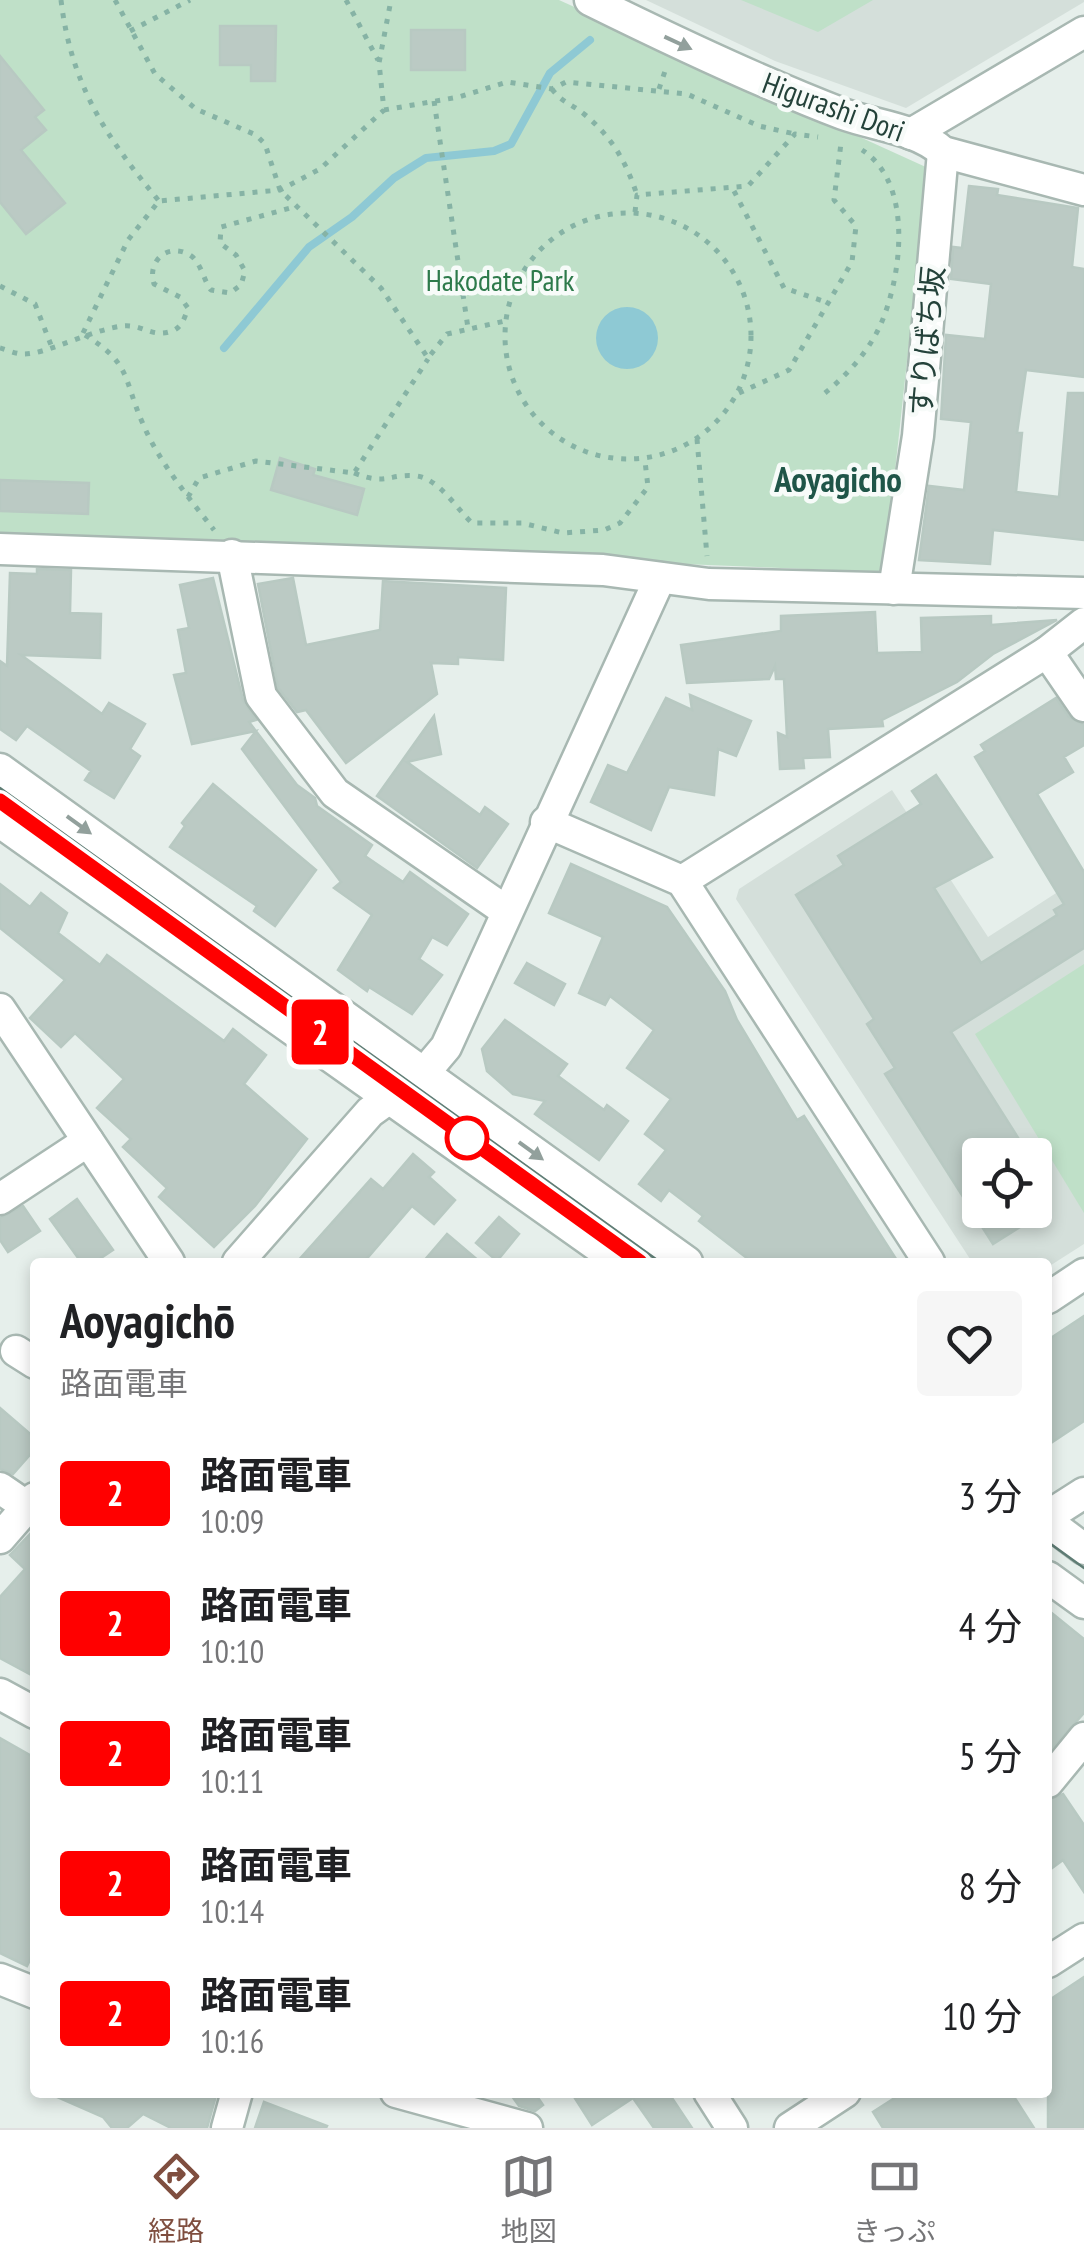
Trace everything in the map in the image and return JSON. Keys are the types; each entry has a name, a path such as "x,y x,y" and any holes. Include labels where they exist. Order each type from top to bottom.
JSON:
{"street":[{"name":"Higurashi Dori","path":"590,0 846,115 930,141 943,152 1084,190"},
{"path":"911,134 1084,32"},
{"name":"すりばち坂","path":"894,589 918,436 943,152"},
{"path":"0,549 232,554 604,570 710,584 1084,593"},
{"path":"232,554 262,696 335,793 506,911"},
{"path":"242,1258 370,1112 424,1073 446,1046 660,578"},
{"path":"682,882 1048,652 1084,623"},
{"path":"1048,652 1084,706"},
{"path":"0,768 681,1258"},
{"path":"0,822 609,1258"},
{"path":"546,822 682,882 926,1258"},
{"path":"0,1010 166,1258"},
{"path":"0,1199 88,1141"},
{"path":"615,1258 633,1224"},
{"path":"1052,1295 1084,1274"},
{"path":"0,1488 30,1504"},
{"path":"1052,1516 1084,1493"},
{"path":"0,1538 30,1509"},
{"path":"1052,1522 1084,1549"},
{"path":"1052,1579 1084,1603"},
{"path":"0,1694 30,1710"},
{"path":"1052,1777 1084,1738"},
{"path":"1052,1958 1084,1939"},
{"path":"0,1979 30,1990"},
{"path":"227,2128 235,2098"},
{"path":"418,2098 528,2128"},
{"path":"713,2098 732,2128"},
{"path":"790,2128 836,2098"}],"path":[{"path":"61,0 66,37 85,93 110,143 160,201"},
{"path":"115,0 155,74 176,94 219,122 256,135 265,144 280,190 381,288 428,358"},
{"path":"130,31 190,0"},
{"path":"346,0 379,63"},
{"path":"384,110 379,63 390,0"},
{"path":"83,333 128,240 160,201 280,190 320,169 384,110 508,82 552,89 566,82 687,94 759,126 842,140 866,153 890,182 897,248 879,328 852,368 825,392"},
{"path":"552,89 559,100 579,110 611,139 628,167 638,195 634,212"},
{"path":"434,101 468,328"},
{"path":"638,195 734,191 748,186 795,134"},
{"path":"738,394 789,370 830,303 855,247 856,226 834,200 842,140"},
{"path":"734,191 784,288 830,303"},
{"path":"0,348 26,355 83,333 130,326 152,334 177,328 186,303 154,284 151,272 155,261 166,253 186,253 196,261 211,290 230,293 241,285 245,271 236,255 220,243 221,226 294,206"},
{"path":"634,212 674,221 710,242 736,274 750,313 751,354 738,394 721,419 698,440 645,459 608,458 572,447 541,425 519,395 506,359 505,321 515,286 535,254 549,242 564,230 598,216 634,212"},
{"path":"0,286 35,304 51,345"},
{"path":"354,473 447,334 505,321"},
{"path":"83,333 113,352 130,382 144,426 188,498 198,478 256,461 354,473 379,483 416,476 430,481 472,522 522,523 564,534 604,530 620,523 648,486 645,459"},
{"path":"698,440 706,550"}],"shaded area":[{"path":"646,0 1084,2 906,108 775,61"},
{"path":"892,790 988,937 1084,875 1084,1244 1052,1264 1052,1258 969,1258 736,899 739,889"}],"green space":[{"name":"Hakodate Park","path":"0,0 559,0 928,168 884,572 0,537"},
{"path":"741,0 873,0 818,32"},
{"path":"1084,964 1084,1213 1052,1160 1052,1138 1038,1138 975,1034"}],"water":[{"path":"627,307 649,316 658,338 649,360 627,369 605,360 596,338 605,316"}],"building":[{"path":"220,26 276,26 275,81 251,81 251,65 220,65"},
{"path":"411,30 465,30 465,70 411,70"},
{"path":"0,56 44,110 35,117 46,130 21,150 65,203 26,234 0,202"},
{"path":"969,186 998,189 997,195 1078,208 1072,267 1084,269 1084,377 1026,370 1017,433 1022,433 1016,492 1059,497 1068,393 1084,393 1084,540 993,530 990,564 919,560 929,486 964,490 971,422 941,419 946,335 985,339 991,284 951,279 953,247 962,248"},
{"path":"280,458 315,469 313,475 364,489 357,515 271,490"},
{"path":"0,480 89,483 88,514 0,511"},
{"path":"37,569 71,570 70,613 101,614 100,658 21,655 102,714 109,703 145,724 130,749 140,756 114,798 85,780 91,771 27,726 16,740 0,729 0,661 7,666 10,573 37,574"},
{"path":"213,578 243,700 256,720 249,722 256,731 192,744 174,675 186,673 178,630 189,628 180,585"},
{"path":"293,578 306,645 380,630 383,581 506,588 503,660 458,657 458,664 431,663 437,694 346,763 306,710 297,712 278,688 258,584"},
{"path":"875,612 877,653 922,652 921,618 991,616 991,625 1057,620 993,654 957,682 882,720 883,726 828,729 830,757 803,758 804,768 780,769 778,733 787,737 784,679 776,679 775,666 769,679 687,683 681,645 781,631 781,616"},
{"path":"690,695 751,721 736,756 718,749 714,795 669,787 651,830 591,802 608,765 627,773 666,698 692,710"},
{"path":"1056,698 1069,717 1084,725 1084,745 1064,757 1073,772 1037,794 1084,872 1084,948 951,1032 1018,1138 962,1138 962,1195 885,1074 895,1068 867,1024 874,1019 796,895 844,865 838,856 921,804 912,791 936,775 992,857 934,888 981,963 1057,915 1054,910 1064,904 975,757 985,751 981,745"},
{"path":"434,716 441,754 407,762 480,815 485,807 508,824 477,868 377,796"},
{"path":"256,731 297,785 315,798 317,806 372,845 365,856 403,882 410,872 468,914 447,945 432,937 419,959 442,975 412,1014 369,987 367,991 338,970 372,915 334,888 341,882 242,749"},
{"path":"213,784 316,870 275,926 254,911 257,906 170,847 185,826 182,823"},
{"path":"571,864 667,907 725,991 737,1020 797,1120 804,1116 895,1258 747,1258 699,1221 703,1216 669,1190 661,1201 639,1184 666,1150 645,1134 671,1099 627,1068 654,1030 610,996 605,1005 579,993 603,937 549,913"},
{"path":"0,884 30,907 41,893 67,913 58,933 100,965 107,955 224,1041 233,1029 266,1055 244,1084 307,1139 255,1206 214,1247 159,1197 167,1188 123,1147 131,1139 97,1108 124,1079 75,1033 61,1047 30,1018 65,980 0,928"},
{"path":"527,963 565,984 554,1005 515,983"},
{"path":"505,1020 567,1064 558,1076 604,1110 607,1105 628,1121 599,1160 535,1114 545,1101 513,1094 487,1071 482,1049"},
{"path":"413,1154 434,1172 429,1177 455,1200 434,1224 412,1206 367,1258 301,1258 371,1179 383,1189"},
{"path":"77,1199 113,1250 101,1258 78,1258 50,1219"},
{"path":"23,1206 40,1231 8,1252 0,1240 0,1218"},
{"path":"499,1217 519,1234 499,1258 494,1258 476,1243"},
{"path":"983,1228 1018,1228 993,1244"},
{"path":"447,1234 475,1258 426,1258"},
{"path":"1084,1316 1084,1421 1052,1442 1052,1337"},
{"path":"0,1408 30,1434 30,1455 13,1474 0,1469"},
{"path":"30,1534 30,1674 0,1658 0,1597 25,1569 10,1555"},
{"path":"1052,1613 1084,1639 1084,1713 1052,1749"},
{"path":"0,1738 30,1755 30,1960 27,1966 0,1953"},
{"path":"1063,1794 1084,1825 1084,1892 1063,1860 1052,1868 1052,1798"},
{"path":"1084,1977 1084,2128 1048,2128 1048,2098 1052,2098 1052,1998"},
{"path":"60,2098 215,2098 207,2128 171,2128 143,2114 127,2128 112,2128 103,2117"},
{"path":"513,2098 538,2098 543,2105 535,2111 519,2106"},
{"path":"575,2098 633,2098 592,2125"},
{"path":"633,2098 672,2098 692,2128 654,2128"},
{"path":"895,2098 1015,2098 1034,2128 883,2128 873,2112"},
{"path":"264,2102 327,2126 255,2128"}],"waterway":[{"path":"224,348 309,247 352,217 394,178 426,158 494,151 511,144 550,73 590,40"}],"tram line":[{"path":"0,788 654,1258"},
{"name":"2","path":"0,801 634,1258"},
{"path":"1052,1545 1084,1568"}],"district":[{"name":"Aoyagicho","path":"838,479"}]}
